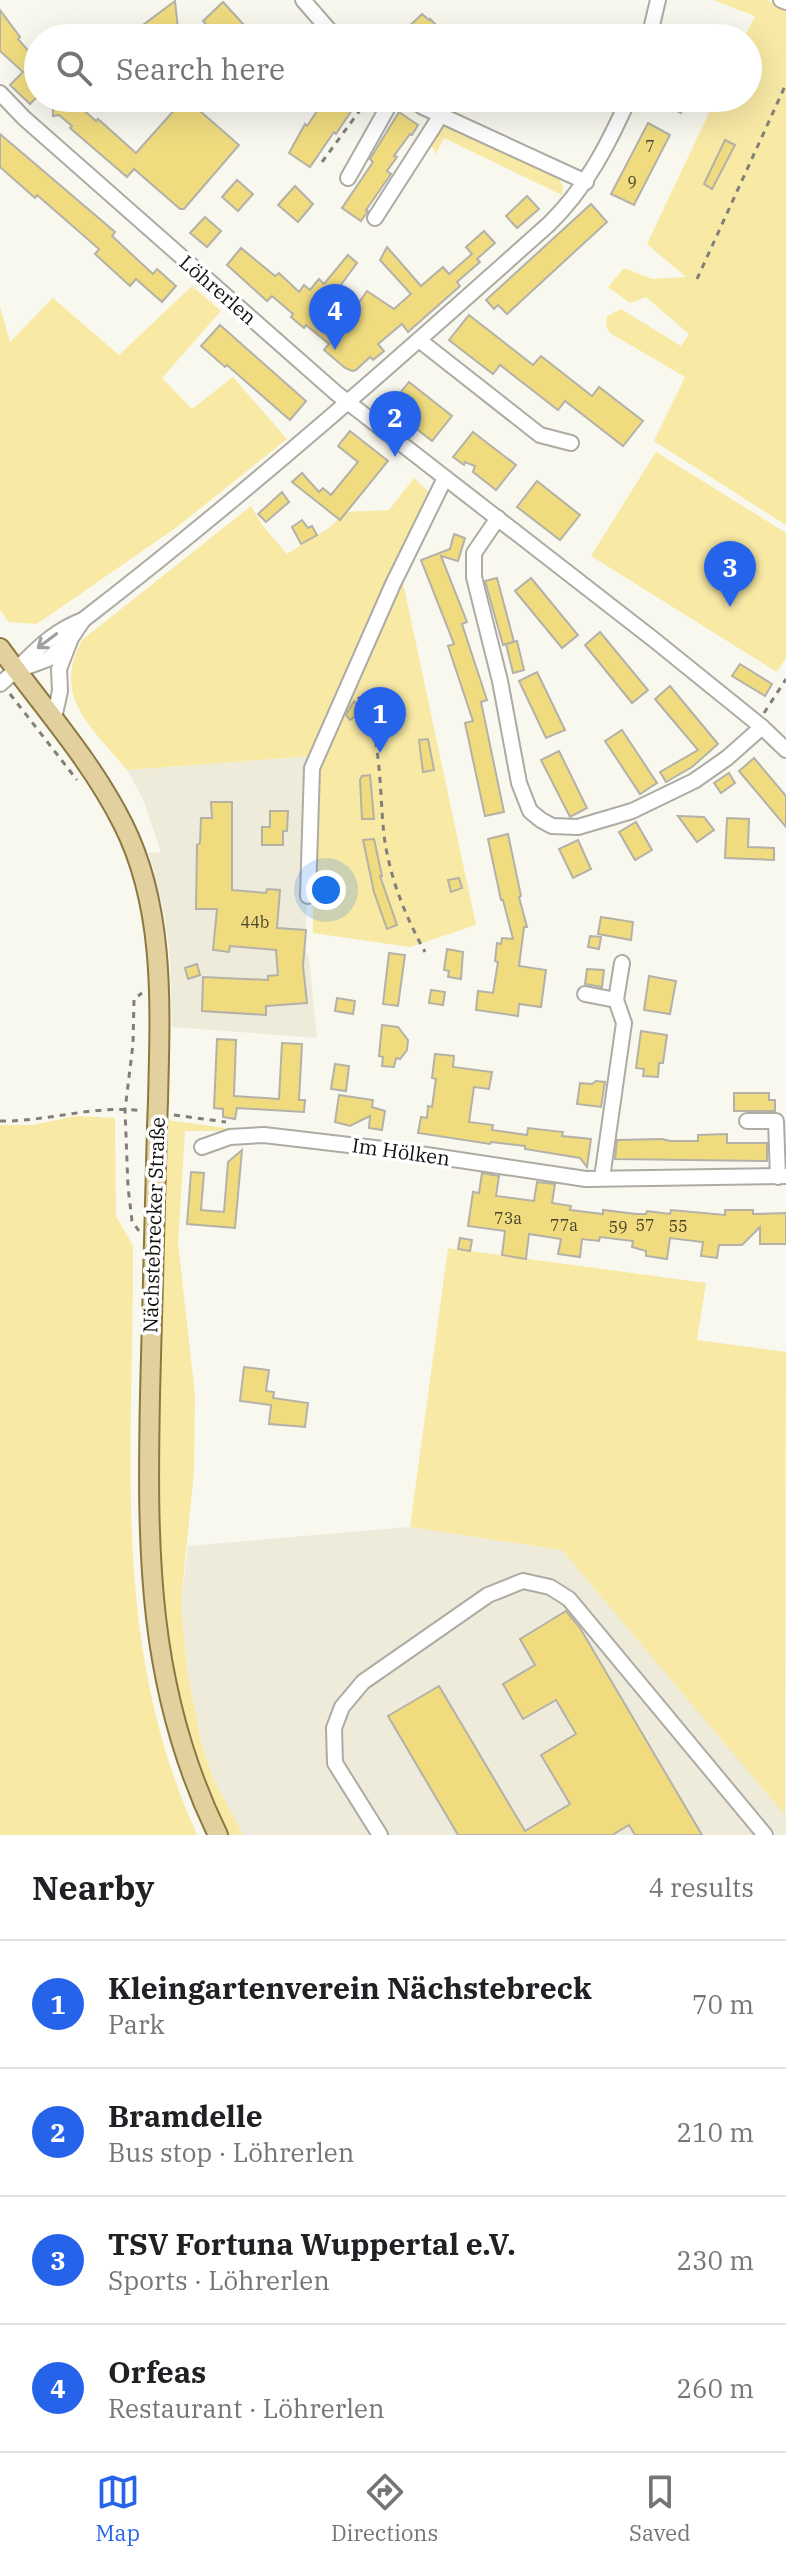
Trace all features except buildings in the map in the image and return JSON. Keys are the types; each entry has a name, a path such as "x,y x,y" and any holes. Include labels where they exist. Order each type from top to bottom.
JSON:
{"main road":[{"name":"Nächstebrecker Straße","path":"0,648 93,774 123,825 138,860 153,923 158,979 161,1114 149,1455 152,1594 160,1659 174,1723 192,1777 218,1835"}],"street":[{"path":"303,0 324,24"},
{"path":"652,24 658,0"},
{"name":"Löhrerlen","path":"0,93 24,118 347,403 760,725 786,750"},
{"path":"348,178 385,112"},
{"path":"436,112 586,182"},
{"path":"0,684 39,645 66,626 83,620 187,540 549,224 586,182 623,112"},
{"path":"375,218 441,115"},
{"path":"419,340 540,435 571,443"},
{"path":"308,896 312,768 393,584 445,478"},
{"path":"498,518 474,553 474,577 503,696 519,783 530,811 541,820 552,826 578,827 632,811 694,781 727,758 760,725"},
{"path":"54,718 60,691 59,669 71,638 83,620"},
{"path":"16,671 48,659 71,638"},
{"path":"602,1178 624,1023 616,1000 622,963"},
{"path":"585,994 616,1000"},
{"name":"Im Hölken","path":"202,1147 230,1137 264,1135 400,1151 586,1179 782,1176 776,1121 747,1121"},
{"path":"380,1835 335,1763 334,1728 342,1707 363,1682 488,1595 523,1581 550,1587 569,1599 765,1835"}],"path":[{"path":"697,279 786,84"},
{"path":"322,162 359,112"},
{"path":"760,725 786,679"},
{"path":"0,684 82,787"},
{"path":"352,690 364,703 371,722 385,844 392,876 406,918 425,952"},
{"path":"142,1234 132,1221 125,1110 133,1044 134,999 145,991 145,1006"},
{"path":"0,1121 44,1119 68,1112 140,1110"},
{"path":"161,1114 229,1123"}],"shaded area":[{"path":"713,0 766,0 786,7 786,525 654,441 685,377 610,333 606,325 607,316 621,309 681,346 689,334 646,297 630,303 608,287 624,268 652,279 686,277 647,244 709,112 762,112 762,24 751,24 755,16"},
{"path":"444,124 559,179 563,186 562,195 444,138 436,154 425,134"},
{"path":"192,286 221,311 162,378 192,409 233,377 287,439 177,527 37,624 9,622 0,610 0,307 10,342 53,298 119,355"},
{"path":"656,452 786,533 786,658 777,672 591,556"},
{"path":"414,478 430,493 311,756 127,770 89,725 73,695 71,678 82,640 251,506 287,554 329,528 346,512 389,510"},
{"path":"402,578 476,925 410,947 313,933 313,786 318,764"},
{"path":"311,756 305,948 309,959 317,1038 172,1027 170,955 163,908 149,853 161,852 143,799 127,770"},
{"path":"76,1116 115,1118 116,1216 133,1246 130,1471 138,1617 150,1690 169,1762 197,1835 0,1835 0,1125 33,1125"},
{"path":"166,1120 233,1129 185,1131 178,1243 195,1395 194,1471 181,1602 187,1669 201,1742 213,1778 243,1835 229,1835 193,1757 181,1715 161,1610 157,1463"},
{"path":"448,1248 706,1283 697,1340 786,1352 785,1815 562,1550 410,1527"},
{"path":"410,1527 562,1550 786,1814 786,1835 243,1835 213,1778 201,1742 187,1669 181,1602 188,1546"}],"place":[{"name":"Orfeas","path":"335,350"},
{"name":"Bramdelle","path":"395,457"},
{"name":"TSV Fortuna Wuppertal e.V.","path":"730,607"},
{"name":"Kleingartenverein Nächstebreck","path":"380,753"}]}
